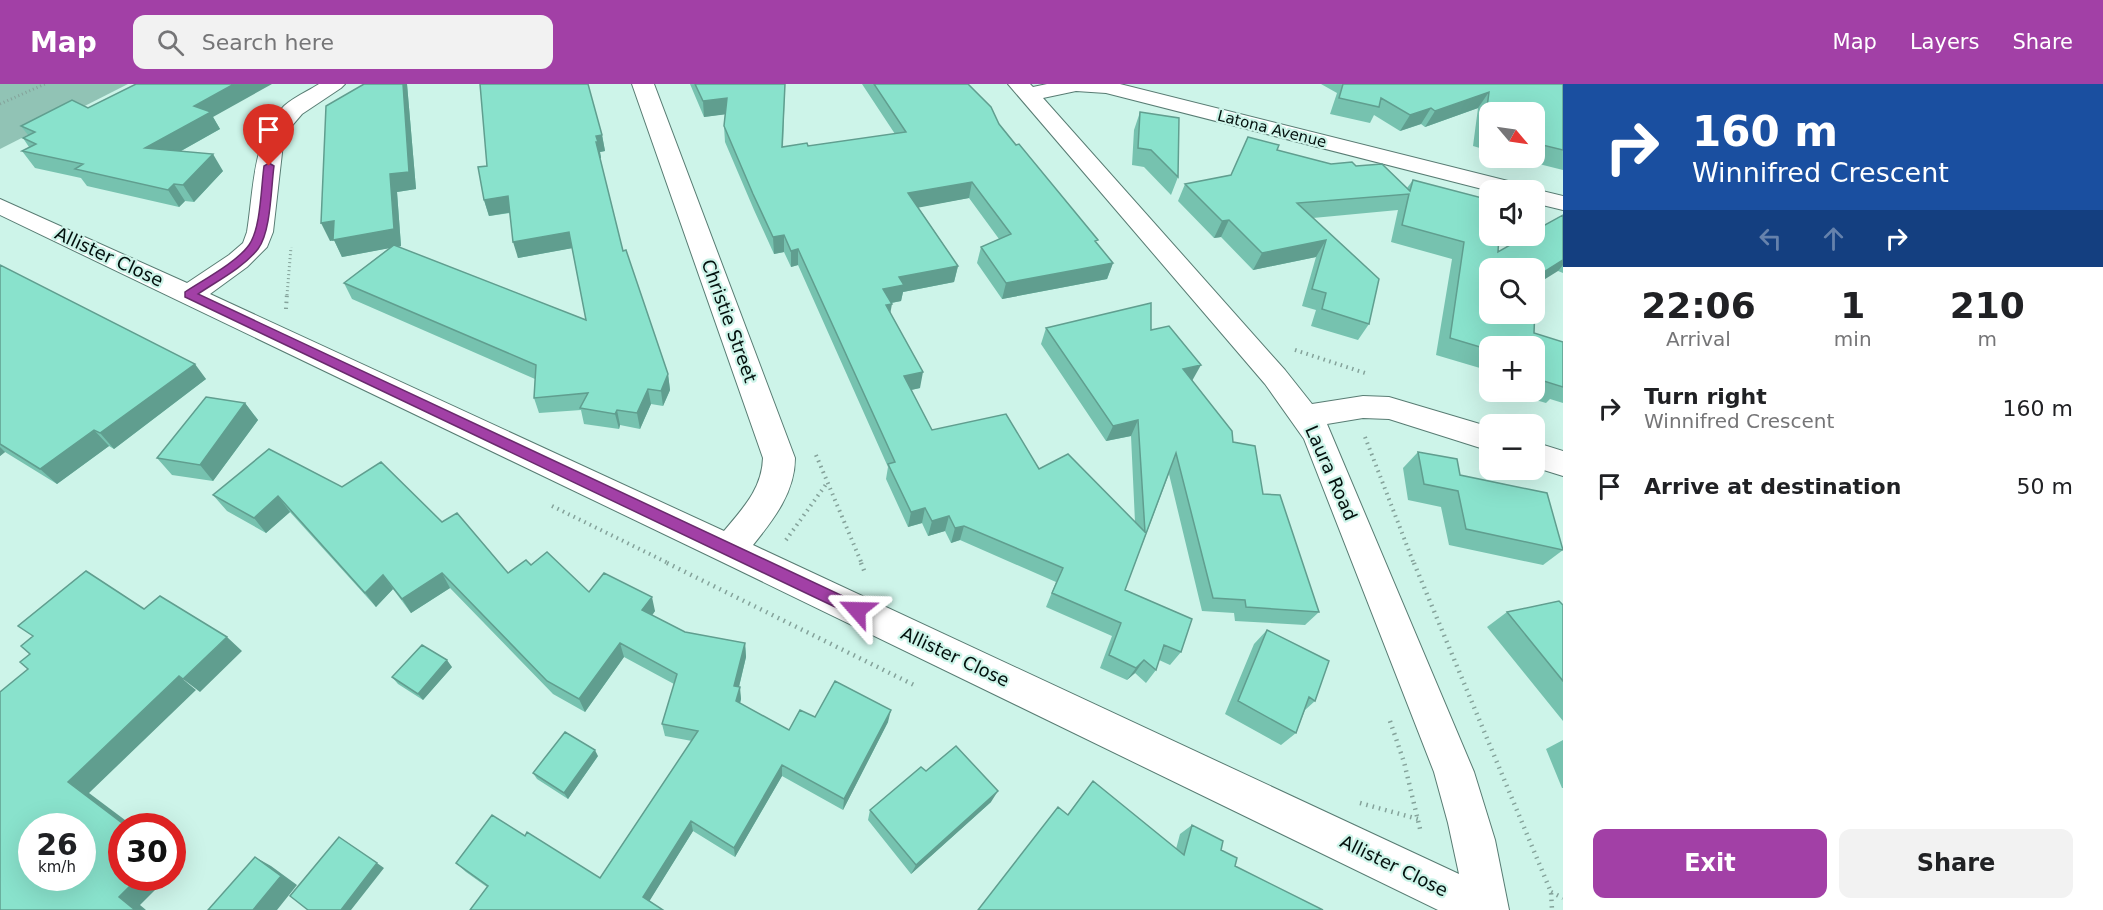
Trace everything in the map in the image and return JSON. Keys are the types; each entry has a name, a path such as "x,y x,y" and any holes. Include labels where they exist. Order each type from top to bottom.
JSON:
{"street":[{"path":"189,295 254,247 260,232 272,144 279,126 294,109 334,84"},
{"name":"Christie Street","path":"643,84 779,458 778,478 773,491 730,550"},
{"name":"Latona Avenue","path":"1023,89 1076,85 1106,87 1479,181"},
{"name":"Laura Road","path":"1023,89 1275,377 1318,435 1454,772 1473,831 1486,910"},
{"path":"1545,199 1563,203"},
{"name":"Allister Close","path":"0,206 1486,910"},
{"path":"1306,416 1363,407 1389,408 1479,436"},
{"path":"1545,458 1563,464"}],"path":[{"path":"0,104 45,84"},
{"path":"286,311 291,237"},
{"path":"1359,429 1364,436 1418,574 1551,892 1552,910"},
{"path":"785,541 827,482"},
{"path":"1389,718 1404,762 1421,833"},
{"path":"1551,892 1563,898"}],"green space":[{"path":"0,84 128,84 0,149"}],"building":[{"path":"136,84 234,84 194,106 211,112 145,148 213,154 183,185 174,184 168,190 75,169 83,164 22,151 36,144 23,138 35,132 21,126 72,100 88,108"},
{"path":"364,84 403,84 409,172 390,174 394,229 333,240 334,221 321,223 326,106"},
{"path":"480,84 588,84 602,135 596,136 598,142 596,142 623,251 626,250 668,374 661,391 648,389 637,413 617,410 615,414 580,408 588,393 534,398 536,365 344,283 394,245 586,320 569,232 513,242 508,196 484,200 478,167 487,166"},
{"path":"695,84 785,84 782,147 807,143 808,146 906,132 874,84 968,84 991,107 999,124 1016,145 1019,144 1098,240 1095,241 1113,263 1006,283 981,247 1011,234 972,182 908,193 958,266 899,277 904,285 883,289 892,304 886,305 923,372 904,376 932,430 1006,414 1039,469 1068,454 1145,532 1138,420 1113,426 1046,328 1151,303 1151,330 1169,326 1201,365 1183,369 1232,431 1233,442 1255,446 1263,494 1280,495 1319,612 1246,607 1245,600 1213,598 1176,453 1125,590 1192,619 1181,652 1164,645 1156,670 1144,660 1136,668 1109,655 1121,623 1052,593 1063,568 964,526 955,528 949,516 932,521 925,508 911,512 888,464 895,462 798,249 791,251 784,235 773,237 753,194 724,126 727,98 703,101"},
{"path":"1343,84 1563,84 1563,150 1545,146 1545,102 1488,102 1489,92 1435,111 1431,108 1410,115 1381,98 1379,107 1339,98"},
{"path":"1140,112 1179,118 1178,177 1151,150 1138,148"},
{"path":"1248,137 1279,145 1277,150 1331,164 1352,162 1356,166 1382,164 1410,191 1413,180 1479,197 1479,246 1498,246 1498,252 1508,246 1545,246 1545,225 1563,215 1563,260 1545,271 1545,258 1479,258 1479,324 1534,324 1534,333 1544,336 1479,336 1479,347 1450,338 1464,242 1402,225 1409,194 1297,203 1379,279 1369,324 1322,309 1326,293 1312,289 1326,240 1262,253 1229,220 1222,221 1185,184 1231,175"},
{"path":"0,265 195,364 100,433 94,430 40,469 0,444"},
{"path":"1545,336 1563,342 1563,387 1545,381"},
{"path":"206,397 245,403 200,465 157,458"},
{"path":"269,449 342,487 381,462 442,522 457,513 508,573 526,560 531,565 547,552 589,592 604,573 652,597 642,610 685,632 745,643 734,686 740,687 736,701 789,730 800,710 815,717 835,681 891,710 844,799 782,765 734,848 691,821 643,897 663,910 470,910 488,886 456,863 492,815 525,836 527,832 600,878 698,731 662,724 677,674 620,643 579,699 547,681 442,573 402,599 383,575 365,593 278,496 254,518 213,495"},
{"path":"1418,452 1457,459 1460,475 1547,493 1563,550 1466,529 1458,491 1424,484"},
{"path":"86,571 144,609 160,596 227,637 183,679 179,676 68,782 109,813 108,891 125,891 119,897 135,910 0,910 0,692 28,669 20,662 30,654 21,646 33,636 18,626"},
{"path":"1559,601 1563,605 1563,681 1507,612"},
{"path":"1267,630 1329,661 1315,701 1309,697 1296,733 1238,701"},
{"path":"422,645 447,660 418,694 392,677"},
{"path":"565,732 595,750 564,793 533,773"},
{"path":"956,746 998,791 916,865 870,810 921,767 926,771"},
{"path":"1093,781 1184,855 1192,825 1223,841 1221,850 1237,858 1235,866 1323,910 978,910 1058,807 1068,815"},
{"path":"339,837 377,863 341,910 308,910 290,896"},
{"path":"255,857 281,876 253,910 208,910"}],"route":[{"path":"269,166 260,232 254,247 189,295 857,610"}]}
